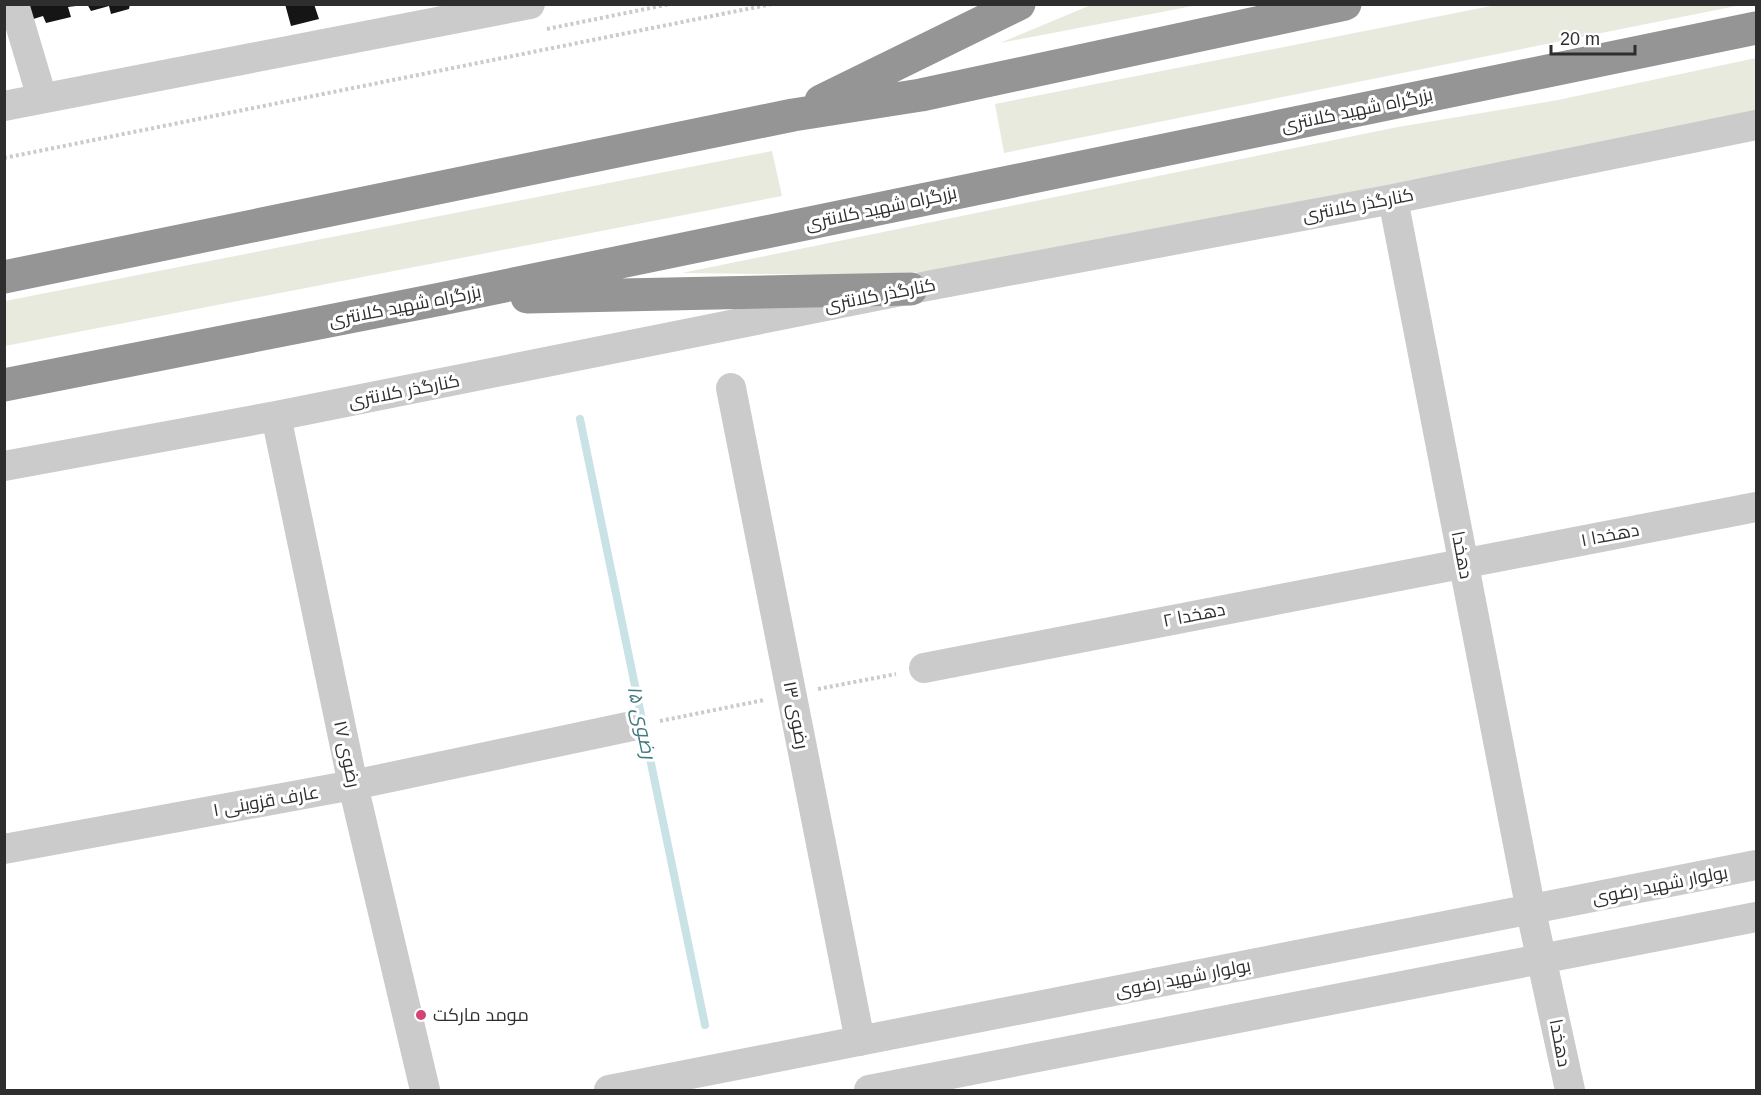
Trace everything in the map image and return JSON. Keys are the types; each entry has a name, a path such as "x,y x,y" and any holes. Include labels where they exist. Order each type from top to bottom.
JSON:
{"highway":[{"path":"793,115 1019,4"},
{"path":"4,278 793,115 921,95 1346,4"},
{"name":"بزرگراه شهید کلانتری","path":"4,385 441,299 1756,28"},
{"path":"441,299 911,289"}],"street":[{"path":"14,4 42,98"},
{"path":"4,106 530,4"},
{"path":"1252,23 1302,4"},
{"name":"کنارگذر کلانتری","path":"4,466 276,416 911,289 1393,199 1756,125"},
{"name":"دهخدا","path":"1393,199 1531,911 1570,1090"},
{"name":"رضوی ۱۳","path":"731,388 860,1041"},
{"name":"رضوی ۱۷","path":"276,416 353,785 425,1090"},
{"name":"دهخدا ۱","path":"1464,563 1756,507"},
{"name":"دهخدا ۲","path":"924,668 1464,563"},
{"name":"عارف قزوینی ۱","path":"4,849 353,785 632,726"},
{"name":"بولوار شهید رضوی","path":"609,1090 1531,911 1756,865"},
{"path":"871,1090 1756,917"}],"path":[{"path":"4,158 772,4"}],"shaded area":[{"path":"1091,4 1198,5 1000,43"},
{"path":"1496,5 1741,5 1004,153 995,104"},
{"path":"1756,58 1756,114 940,271 853,275 682,273 1398,127 1558,100"},
{"path":"772,151 782,196 5,346 5,301"}],"building":[{"path":"22,4 76,4 76,6 68,7 71,17 46,23 43,16 27,21"},
{"path":"87,4 130,4 129,9 111,14 109,6 91,11"},
{"path":"285,4 314,4 319,19 291,26"}],"waterway":[{"name":"رضوی ۱۵","path":"580,419 705,1025"}],"place":[{"name":"مومد مارکت","path":"421,1015"}]}
